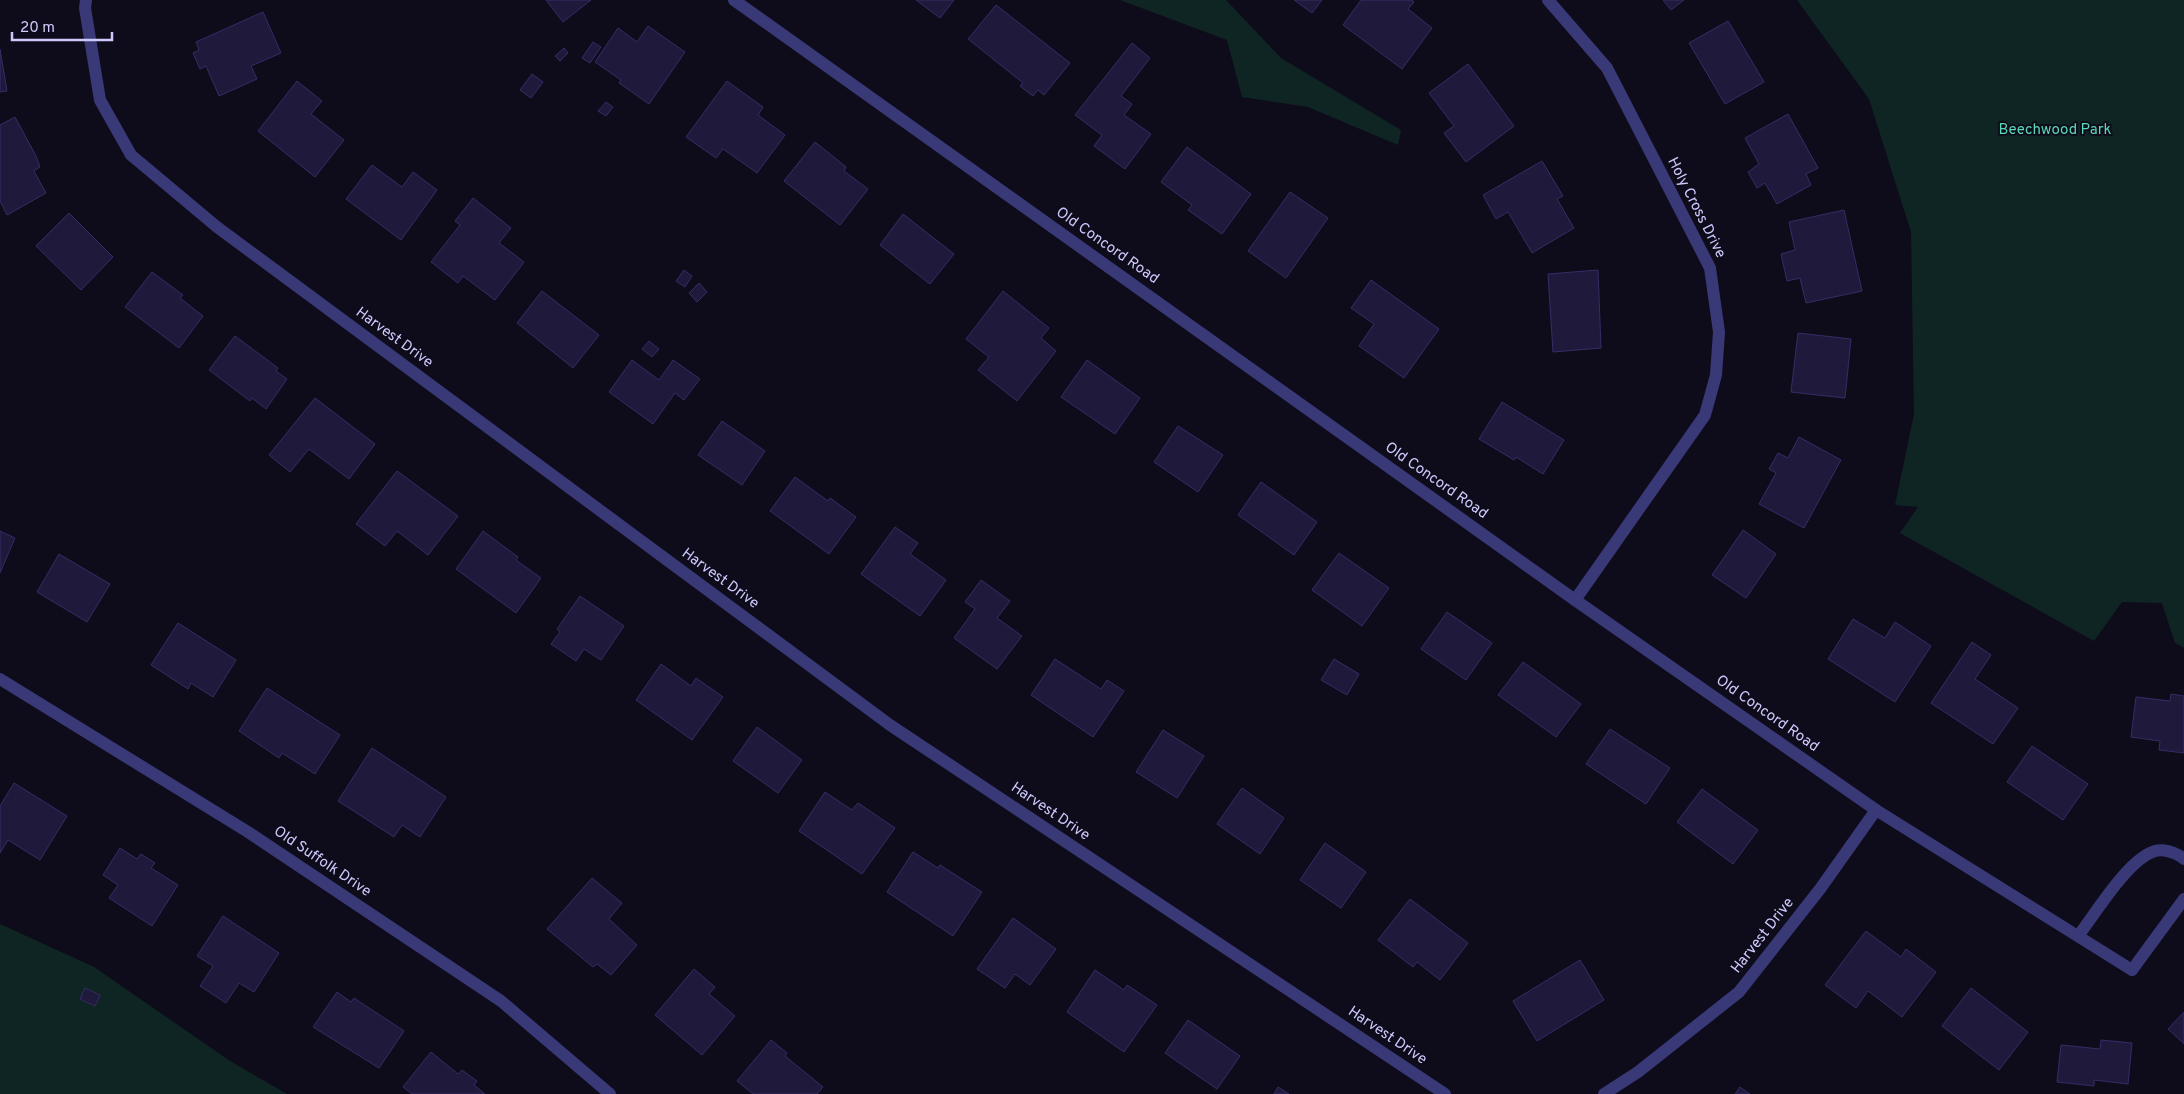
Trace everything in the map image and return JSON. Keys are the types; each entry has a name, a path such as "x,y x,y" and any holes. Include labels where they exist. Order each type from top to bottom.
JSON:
{"street":[{"name":"Harvest Drive","path":"86,0 85,8 100,100 131,154 217,227 890,725 1445,1094"},
{"name":"Old Concord Road","path":"734,0 1575,600 1876,810 2132,970 2184,899"},
{"name":"Holy Cross Drive","path":"1548,0 1607,68 1710,268 1719,332 1716,375 1705,415 1575,600"},
{"name":"Old Suffolk Drive","path":"0,679 248,832 501,1002 610,1094"},
{"name":"Harvest Drive","path":"1604,1094 1638,1072 1739,992 1820,889 1876,810"},
{"path":"2078,936 2128,870 2142,857 2157,850 2166,850 2184,859"}],"green space":[{"path":"1120,0 1226,0 1281,58 1401,130 1398,145 1308,107 1242,97 1227,40"},
{"name":"Beechwood Park","path":"1797,0 2184,0 2184,648 2175,643 2162,603 2122,602 2094,641 1900,533 1918,507 1895,505 1914,414 1911,232 1869,99"},
{"path":"0,924 94,967 230,1061 287,1094 0,1094"}],"building":[{"path":"546,0 591,0 563,22"},
{"path":"916,0 954,0 940,18"},
{"path":"1294,0 1322,0 1312,13"},
{"path":"1361,0 1412,0 1414,2 1408,9 1432,28 1402,69 1343,25"},
{"path":"1663,0 1684,0 1671,10"},
{"path":"996,5 1070,63 1044,95 1038,90 1033,96 1020,86 1023,83 968,39"},
{"path":"263,12 281,53 251,66 257,79 219,96 206,66 200,69 193,53 199,50 196,42"},
{"path":"1728,21 1764,82 1725,104 1689,43"},
{"path":"648,26 685,52 649,104 619,83 621,80 595,62 618,28 637,42"},
{"path":"593,42 601,47 590,63 582,58"},
{"path":"1132,43 1150,58 1121,96 1132,104 1124,115 1151,134 1125,169 1094,146 1102,135 1075,115"},
{"path":"564,48 568,53 560,61 555,56"},
{"path":"0,49 7,91 0,92"},
{"path":"1468,64 1514,126 1466,162 1444,133 1454,126 1429,93"},
{"path":"532,74 543,82 531,98 520,90"},
{"path":"297,81 322,101 311,114 344,140 315,177 258,131"},
{"path":"727,81 763,107 758,115 785,135 757,173 723,149 716,158 686,137"},
{"path":"606,102 613,107 606,116 598,111"},
{"path":"1788,114 1818,168 1806,174 1811,185 1777,204 1765,183 1757,188 1748,172 1759,164 1745,138"},
{"path":"15,117 36,156 40,167 34,171 46,193 7,215 0,201 0,125"},
{"path":"815,142 846,167 844,171 868,189 840,225 784,181"},
{"path":"1187,147 1251,194 1222,234 1188,210 1192,205 1161,182"},
{"path":"1542,161 1563,196 1557,199 1574,228 1532,253 1508,212 1496,219 1483,195"},
{"path":"372,165 402,187 413,172 437,190 401,240 346,199"},
{"path":"1290,192 1328,218 1286,278 1248,251"},
{"path":"473,198 511,228 499,243 524,262 495,300 463,276 458,283 431,262 460,225 455,221"},
{"path":"1844,210 1862,291 1806,303 1800,278 1787,281 1781,254 1795,250 1789,222"},
{"path":"69,213 113,257 81,290 36,246"},
{"path":"903,214 954,254 930,284 880,245"},
{"path":"684,270 692,276 685,287 676,281"},
{"path":"1598,270 1601,348 1553,352 1548,274"},
{"path":"152,272 183,295 180,298 203,316 179,348 125,307"},
{"path":"1371,280 1439,329 1404,378 1359,346 1374,324 1351,308"},
{"path":"699,283 707,292 697,302 689,293"},
{"path":"542,291 599,335 573,368 517,323"},
{"path":"1003,291 1049,328 1041,338 1056,351 1017,401 978,370 989,357 966,339"},
{"path":"1798,333 1851,339 1845,398 1791,392"},
{"path":"235,336 278,368 276,371 287,379 266,409 252,398 250,401 209,370"},
{"path":"649,341 659,349 652,357 642,349"},
{"path":"632,360 659,380 673,360 700,379 684,400 675,393 653,424 609,392"},
{"path":"1087,360 1140,398 1115,434 1061,397"},
{"path":"315,398 375,444 349,479 309,449 290,472 269,455"},
{"path":"1502,402 1564,440 1543,474 1516,457 1514,460 1479,439"},
{"path":"722,421 765,451 742,485 698,455"},
{"path":"1178,426 1223,455 1198,492 1154,462"},
{"path":"1799,437 1841,460 1804,528 1759,504 1776,473 1769,469 1778,453 1788,458"},
{"path":"397,471 458,516 428,555 397,531 385,546 356,524"},
{"path":"795,477 828,501 830,498 856,517 829,554 770,511"},
{"path":"1261,482 1317,522 1294,555 1238,515"},
{"path":"895,527 918,543 910,554 946,580 920,616 861,574"},
{"path":"1743,530 1776,554 1746,598 1712,575"},
{"path":"0,531 15,538 0,573"},
{"path":"483,531 518,557 516,560 541,578 516,613 456,569"},
{"path":"1339,553 1389,588 1362,626 1312,590"},
{"path":"59,554 110,584 87,622 37,592"},
{"path":"981,580 1010,601 997,618 1022,636 997,669 954,638 975,609 965,602"},
{"path":"580,596 624,626 601,660 584,649 576,661 551,644 560,632 557,629"},
{"path":"1447,612 1492,643 1466,680 1421,649"},
{"path":"1853,619 1885,638 1895,622 1931,646 1895,702 1828,659"},
{"path":"178,623 236,660 213,697 191,683 188,689 151,665"},
{"path":"1972,642 1991,655 1975,679 2018,708 1993,744 1931,703"},
{"path":"1055,659 1101,689 1107,680 1124,691 1093,737 1031,695"},
{"path":"1334,659 1359,674 1347,695 1321,680"},
{"path":"1523,662 1581,704 1556,737 1498,695"},
{"path":"661,664 691,686 696,678 723,697 692,740 636,700"},
{"path":"267,688 340,735 315,774 282,753 279,758 239,731"},
{"path":"2171,694 2184,696 2184,753 2159,750 2160,741 2131,737 2136,697 2170,701"},
{"path":"757,727 802,760 778,793 733,761"},
{"path":"1610,729 1670,768 1646,804 1586,764"},
{"path":"1163,730 1204,756 1177,798 1136,772"},
{"path":"2032,746 2088,784 2063,820 2007,782"},
{"path":"372,748 446,797 420,837 402,825 394,837 338,801"},
{"path":"14,783 67,816 40,860 8,840 0,853 0,806"},
{"path":"1242,788 1284,818 1260,854 1217,824"},
{"path":"1702,789 1758,830 1733,864 1677,822"},
{"path":"825,792 852,810 858,803 895,828 862,874 799,831"},
{"path":"1325,843 1366,872 1341,908 1300,880"},
{"path":"120,848 137,859 141,854 155,863 151,868 178,885 152,926 109,898 118,885 103,875"},
{"path":"913,852 938,868 940,865 982,892 953,936 887,892"},
{"path":"592,878 622,903 609,919 637,945 611,975 597,964 593,967 547,929"},
{"path":"1410,899 1468,943 1440,980 1417,962 1413,967 1378,940"},
{"path":"223,916 279,953 254,992 239,983 226,1003 200,986 213,966 197,956"},
{"path":"1013,918 1056,949 1030,985 1015,974 1005,988 977,969"},
{"path":"1866,931 1901,957 1906,949 1936,972 1902,1017 1868,991 1856,1008 1825,985"},
{"path":"1580,960 1604,1000 1537,1041 1513,1001"},
{"path":"694,969 715,987 709,994 735,1016 702,1055 655,1015"},
{"path":"1095,970 1124,990 1127,985 1157,1005 1124,1052 1067,1012"},
{"path":"85,988 100,995 95,1006 80,999"},
{"path":"1971,988 2028,1032 1999,1070 1942,1026"},
{"path":"337,992 351,1002 354,998 404,1031 379,1068 313,1027"},
{"path":"2184,1012 2184,1044 2168,1029"},
{"path":"1188,1020 1240,1056 1217,1089 1165,1053"},
{"path":"771,1040 787,1053 785,1056 823,1087 817,1094 753,1094 737,1081"},
{"path":"2101,1040 2132,1043 2128,1084 2094,1080 2094,1086 2057,1082 2061,1045 2100,1049"},
{"path":"431,1052 458,1074 462,1070 477,1081 474,1085 485,1094 412,1094 403,1087"},
{"path":"1278,1087 1289,1094 1274,1094"},
{"path":"1740,1087 1750,1094 1735,1094"}]}
